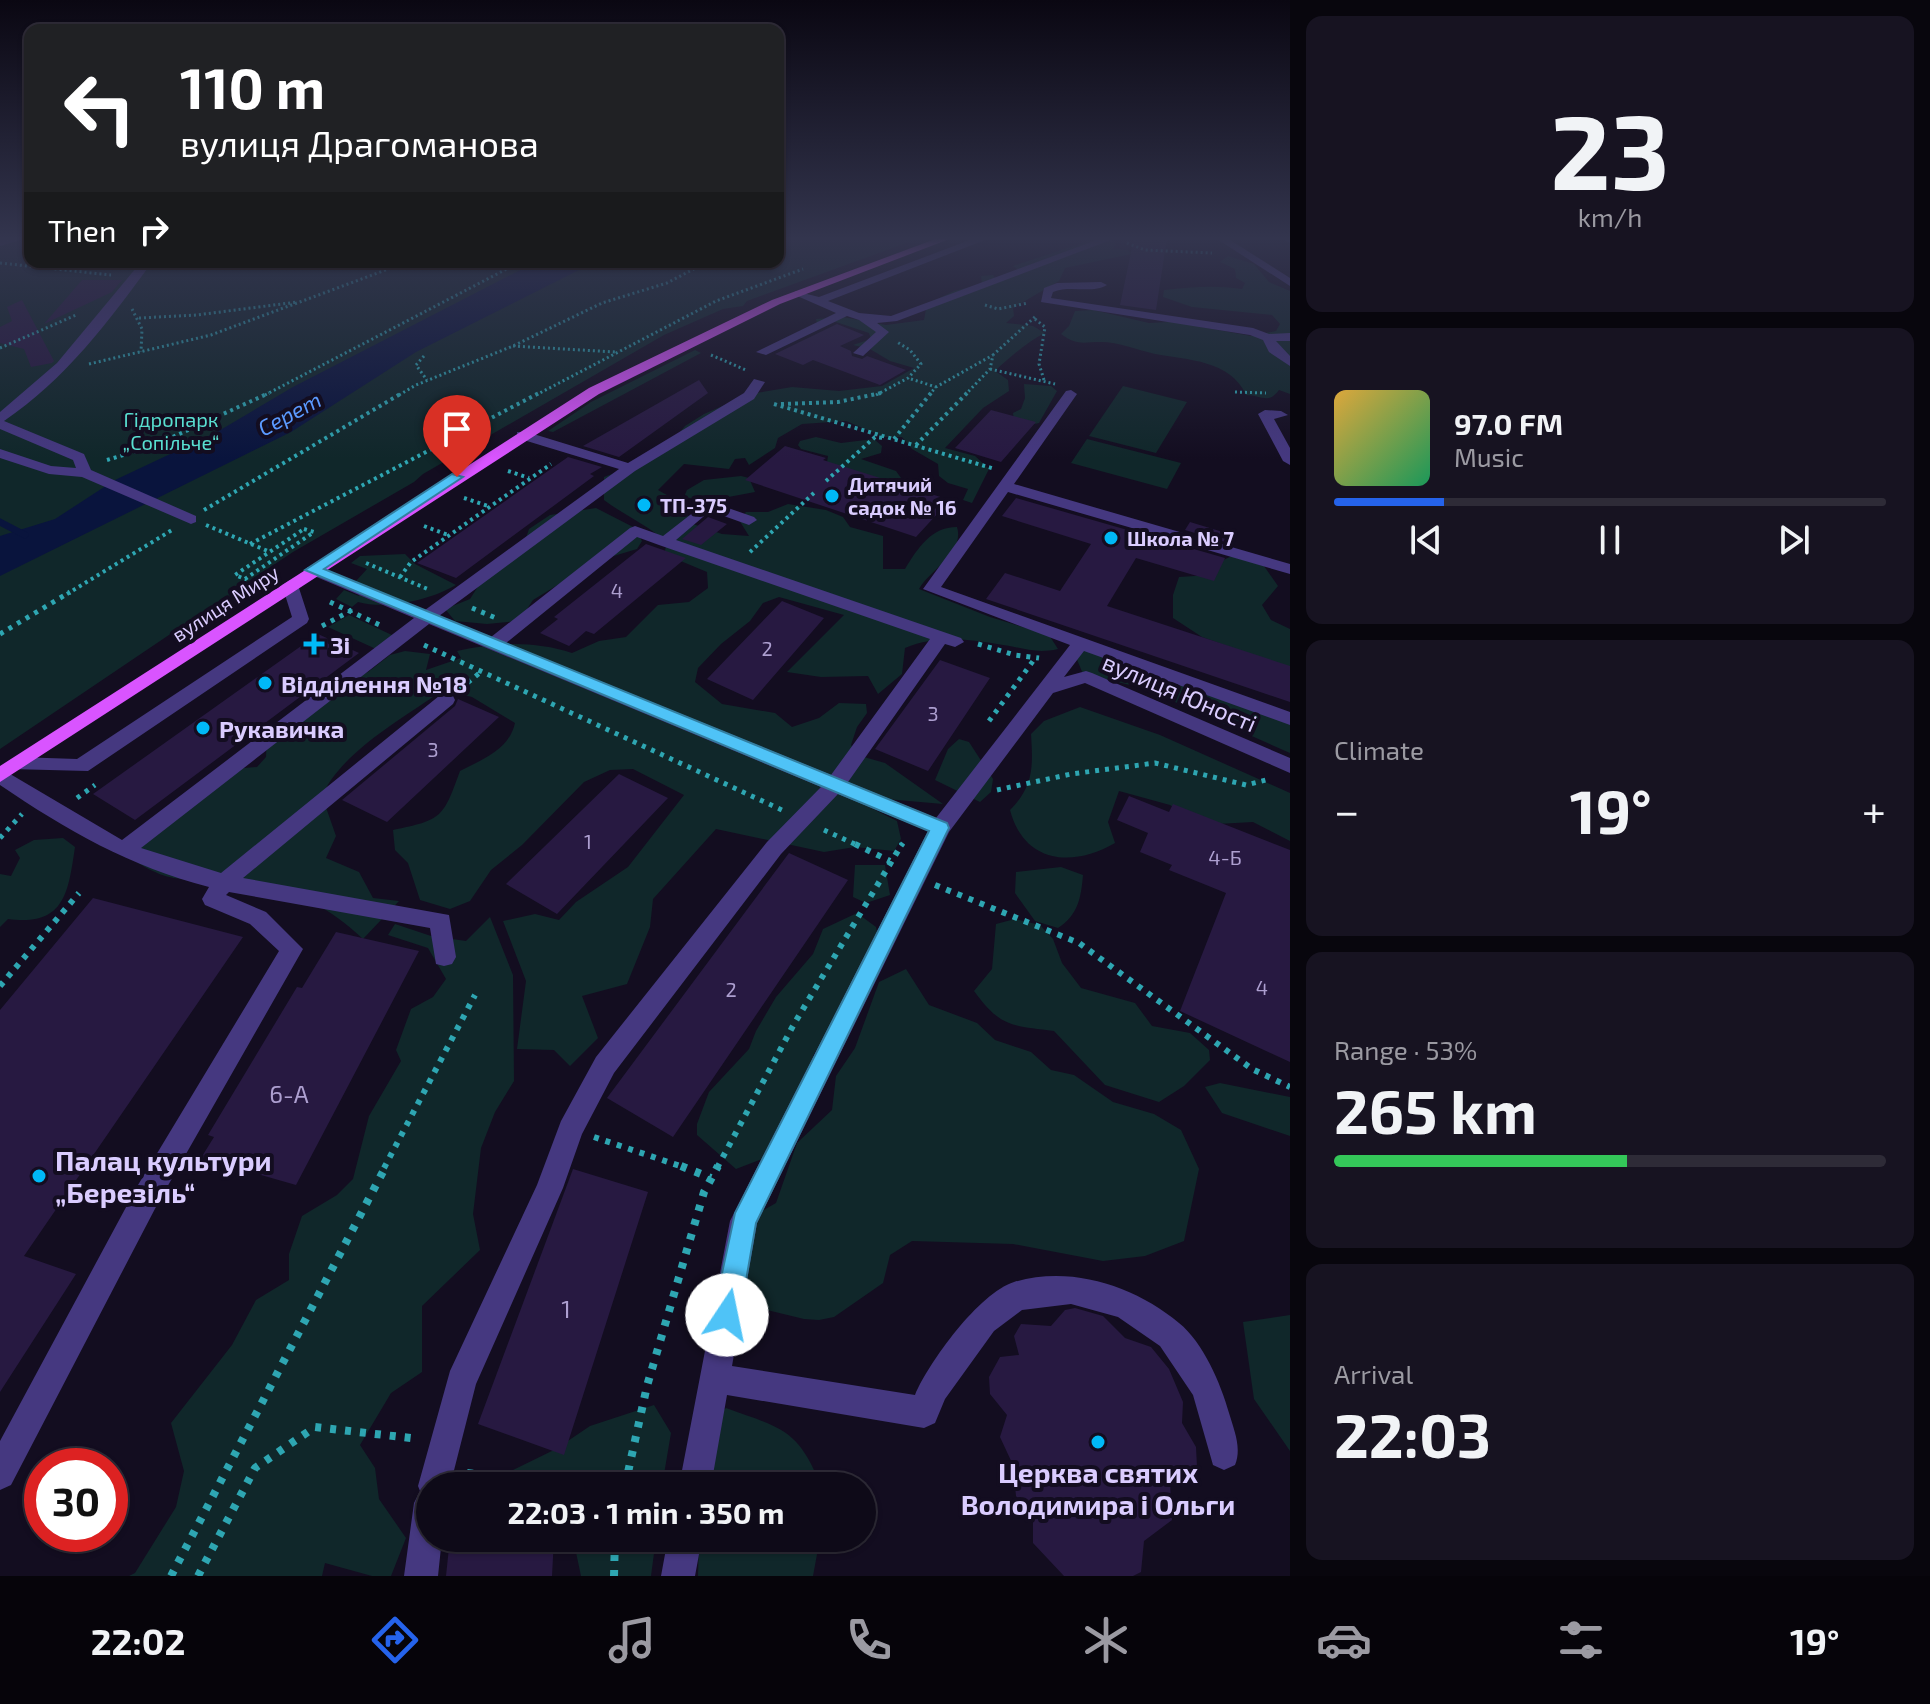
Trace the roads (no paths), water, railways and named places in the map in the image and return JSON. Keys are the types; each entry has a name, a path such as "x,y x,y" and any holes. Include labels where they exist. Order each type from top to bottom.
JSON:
{"main road":[{"name":"вулиця Миру","path":"6,771 522,435 594,391 669,351 757,312"}],"street":[{"path":"85,473 79,457 0,421 61,366 107,312"},
{"path":"762,352 847,312 883,332 859,353"},
{"path":"862,318 893,319 913,312"},
{"path":"1120,312 1253,332 1268,338 1290,337"},
{"path":"1268,338 1273,349 1290,362"},
{"path":"124,850 427,617 630,468 749,396 759,382"},
{"path":"1071,394 931,589 1290,719"},
{"path":"1281,415 1265,414 1290,461"},
{"path":"522,435 630,468"},
{"path":"7,456 47,443"},
{"path":"7,456 49,470 85,473 156,501 191,519"},
{"path":"1005,486 1290,569"},
{"path":"665,542 708,505 749,520"},
{"path":"438,1472 461,1382 549,1188 570,1130 605,1065 774,848 835,785 948,639 635,531 493,644"},
{"path":"313,570 940,828"},
{"path":"6,771 81,766 301,619 290,585"},
{"path":"698,1472 744,1221 940,828 1035,717 1049,688 1081,643"},
{"name":"вулиця Юності","path":"1049,688 1086,677 1283,772"},
{"path":"0,1474 148,1194 292,949 258,918 213,899 222,884 446,700"},
{"path":"6,771 68,821 124,850 222,884 441,921 444,957"},
{"path":"715,1378 924,1412 933,1389 984,1321 1016,1296 1071,1290 1125,1304 1171,1335 1207,1388 1224,1454"},
{"path":"421,1576 425,1552"},
{"path":"678,1576 682,1552"}],"water":[{"name":"Серет","path":"440,312 496,312 416,352 291,432 0,576 0,536 55,519 115,480 217,432 293,387"}],"waterway":[{"path":"0,522 25,535"}],"place":[{"name":"Дитячий садок № 16","path":"832,496"},
{"name":"ТП-375","path":"644,505"},
{"name":"Школа № 7","path":"1111,538"},
{"name":"3і","path":"314,644"},
{"name":"Відділення №18","path":"265,683"},
{"name":"Рукавичка","path":"203,728"},
{"name":"Палац культури „Березіль“","path":"39,1176"},
{"name":"Церква святих Володимира і Ольги","path":"1098,1442"}],"park label":[{"name":"Гідропарк „Сопільче“","path":"171,430"}]}
